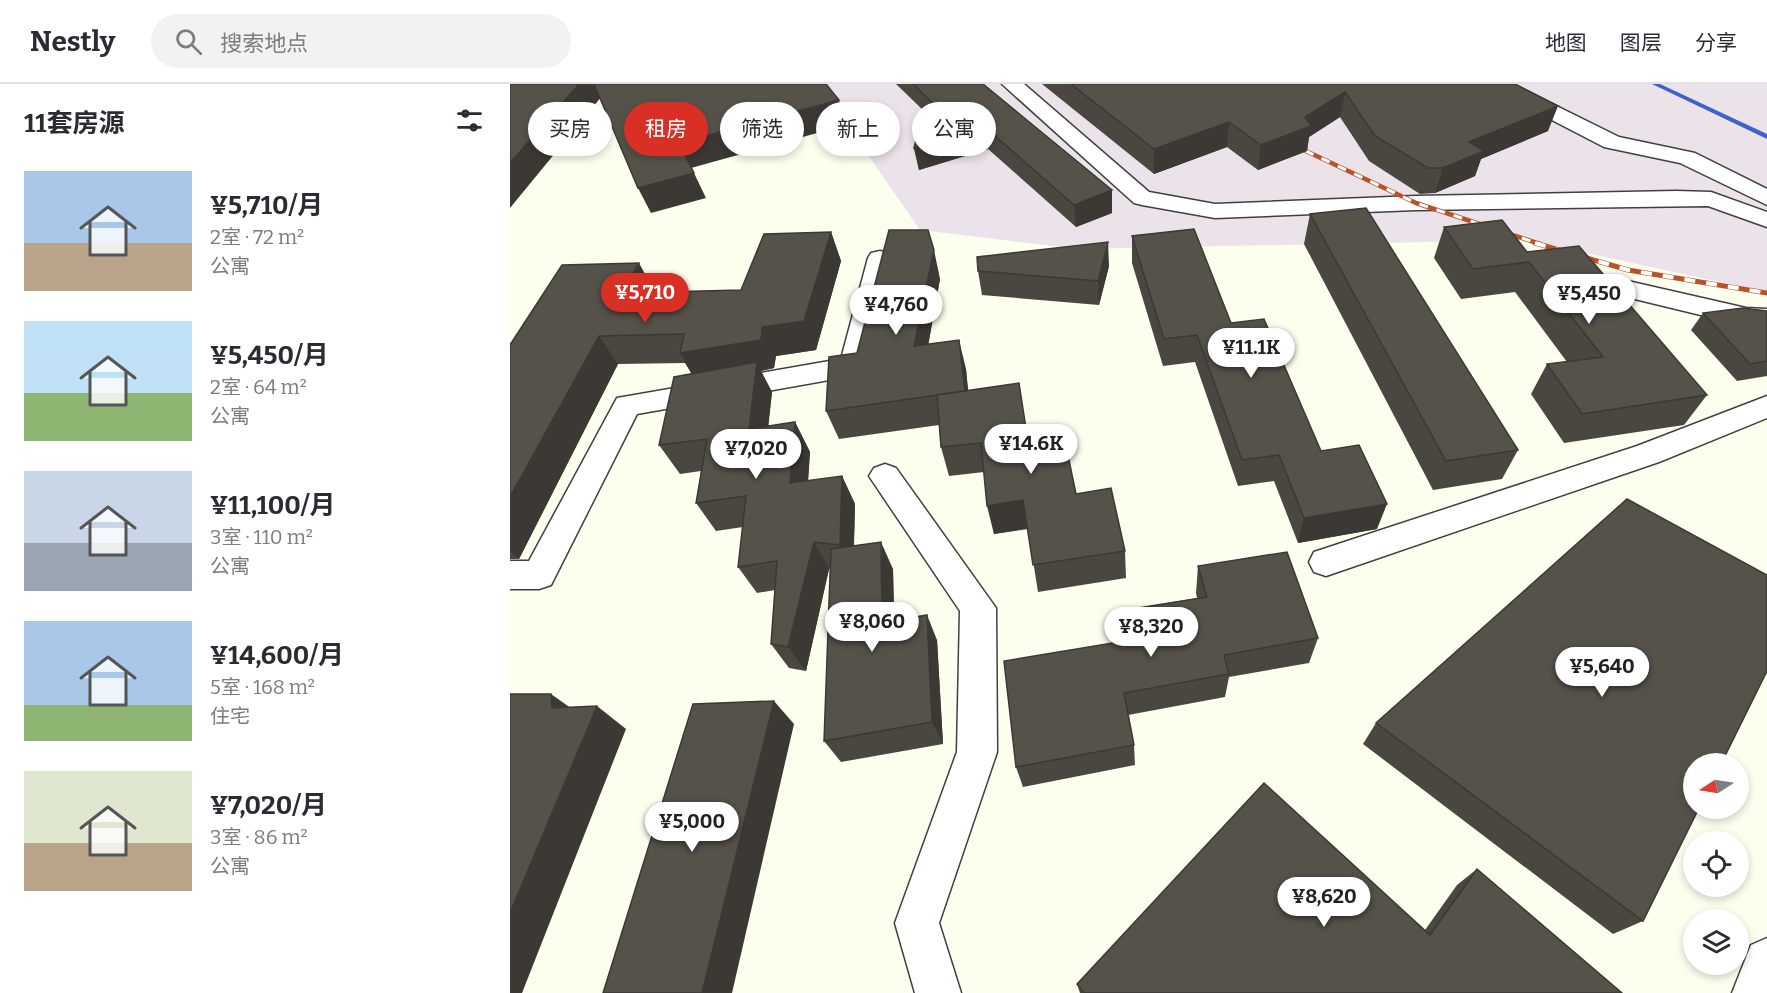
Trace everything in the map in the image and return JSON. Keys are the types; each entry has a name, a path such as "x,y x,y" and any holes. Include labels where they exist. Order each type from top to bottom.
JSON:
{"street":[{"path":"1011,84 1142,198 1215,211 1416,202 1711,199 1767,220"},
{"path":"1497,84 1612,142 1687,158 1767,198"},
{"path":"510,575 539,575 627,405 853,367 880,258"},
{"path":"1619,287 1746,317 1767,318"},
{"path":"1326,562 1648,454 1767,406"},
{"path":"885,476 978,609 977,752 917,923 938,993"},
{"path":"1755,993 1767,961"}],"shaded area":[{"path":"819,84 1767,84 1767,292 1525,240 1079,249 920,230 869,156 900,156 900,102 831,102"}],"building":[{"path":"510,84 579,84 563,102 528,102 528,142 510,163"},
{"path":"594,84 826,84 839,100 816,102 816,106 804,109 804,102 720,102 720,132 708,135 708,102 624,102 624,155 612,127 612,102 602,102"},
{"path":"913,84 983,84 1112,190 1074,205 996,137 996,102 932,102"},
{"path":"1071,84 1515,84 1558,106 1469,142 1484,151 1443,168 1428,168 1375,136 1345,92 1305,117 1311,126 1261,145 1229,122 1154,149"},
{"path":"624,156 686,156 694,173 638,188"},
{"path":"1366,208 1518,450 1446,461 1310,214"},
{"path":"1502,220 1527,252 1579,246 1707,395 1582,414 1547,364 1603,357 1529,262 1473,269 1444,227"},
{"path":"1194,229 1231,323 1264,319 1321,451 1359,445 1387,504 1304,518 1279,455 1242,460 1197,335 1164,339 1132,236"},
{"path":"889,230 928,230 934,250 914,346 959,340 965,391 826,411 829,357 857,353"},
{"path":"831,232 804,321 762,327 761,340 680,353 684,334 599,336 510,497 510,345 562,265 639,263 622,293 741,290 764,234"},
{"path":"1108,242 1098,281 978,271 977,257"},
{"path":"1743,308 1767,311 1767,361 1750,364 1703,313"},
{"path":"757,362 749,429 795,422 790,483 842,476 840,545 814,542 788,647 771,644 777,561 738,567 746,496 696,503 707,439 659,445 674,377"},
{"path":"1019,383 1027,435 1063,431 1076,494 1111,488 1125,551 1033,565 1023,500 987,506 981,443 941,447 937,395"},
{"path":"1627,499 1767,575 1767,671 1726,753 1683,753 1683,819 1694,819 1688,831 1683,831 1683,840 1643,921 1376,723"},
{"path":"881,542 882,623 927,615 932,722 824,741 831,549"},
{"path":"1287,552 1318,638 1224,655 1229,674 1124,693 1134,745 1016,767 1004,661 1125,641 1119,611 1207,597 1198,566"},
{"path":"510,694 551,694 552,708 597,706 510,913"},
{"path":"774,701 702,993 603,993 693,704"},
{"path":"1264,783 1430,935 1477,869 1622,993 1084,993 1077,984"}],"waterway":[{"path":"1655,84 1767,137"}],"railway":[{"path":"1289,143 1416,203 1540,244"},
{"path":"1535,243 1628,270 1767,293"}]}
